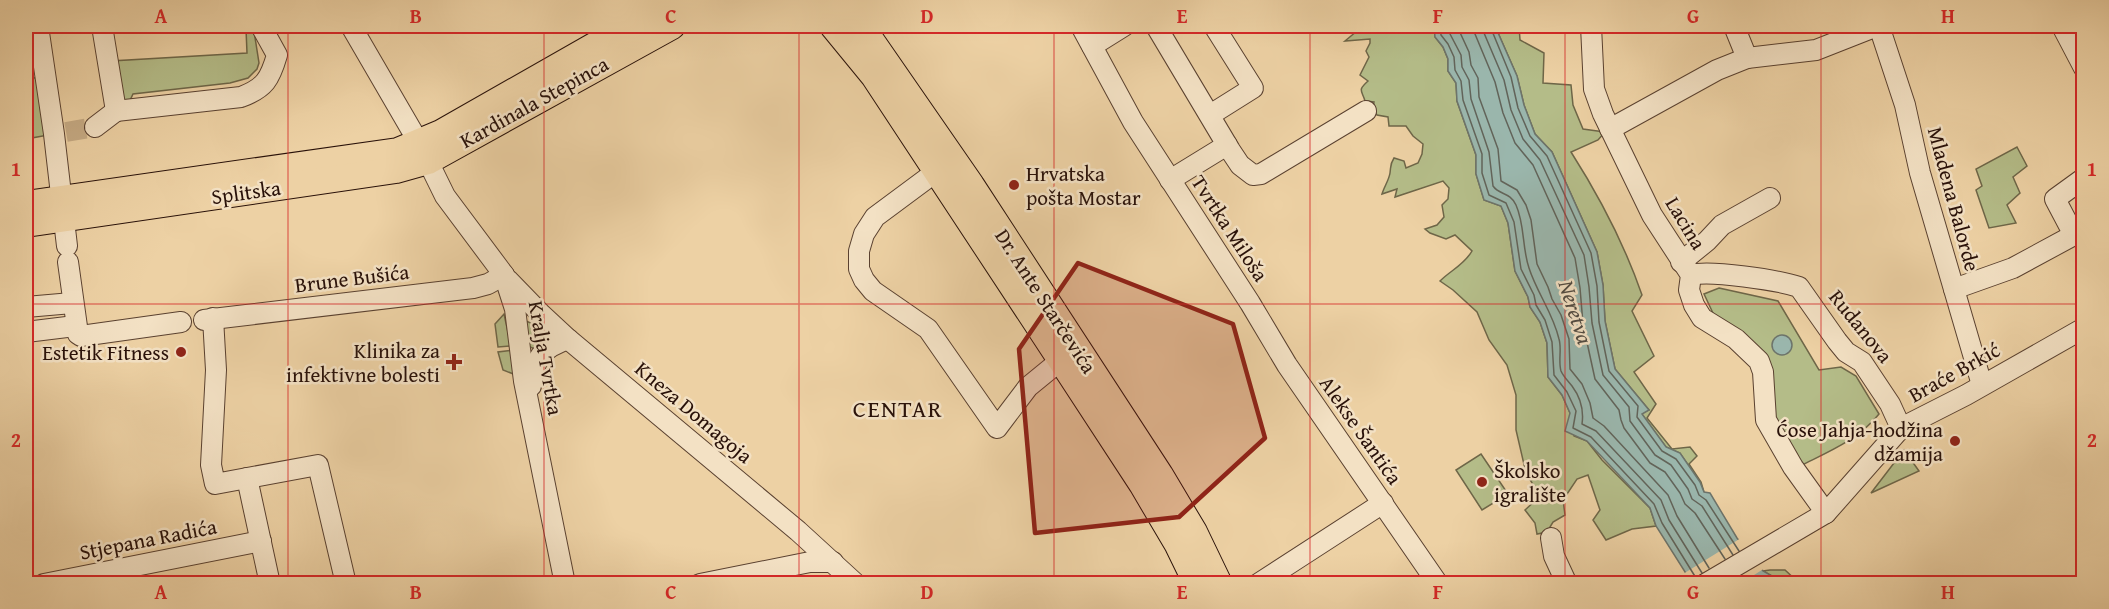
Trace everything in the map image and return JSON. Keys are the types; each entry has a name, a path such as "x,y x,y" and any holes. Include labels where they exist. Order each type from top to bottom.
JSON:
{"main road":[{"name":"Kardinala Stepinca","path":"424,152 448,129 629,26"},
{"name":"Kardinala Stepinca","path":"424,152 672,26"},
{"path":"833,26 874,76 931,175 1062,360 1142,484 1178,545 1197,584"},
{"name":"Dr. Ante Starčevića","path":"861,26 971,185 1160,475 1194,532 1219,584"},
{"name":"Splitska","path":"26,224 62,209 398,151 424,152"},
{"name":"Splitska","path":"26,204 62,209"}],"street":[{"path":"38,26 60,133 62,209 72,303 78,334 81,336 181,322"},
{"path":"102,26 116,111"},
{"path":"95,126 116,111 241,97 250,94 267,81 277,55 261,26"},
{"name":"Kralja Tvrtka","path":"351,26 424,152 445,196 504,275 515,309 530,410 564,582"},
{"name":"Tvrtka Miloša","path":"1081,26 1133,122 1249,302"},
{"path":"1092,46 1124,26"},
{"name":"Tvrtka Miloša","path":"1156,26 1240,165 1253,175 1261,174 1366,111"},
{"path":"1210,115 1253,88 1214,26"},
{"name":"Lacina","path":"1592,26 1594,89 1610,129 1652,215 1686,269 1694,305 1702,318 1736,339 1759,361 1763,372 1766,420 1793,467 1826,513"},
{"path":"1734,26 1747,58"},
{"path":"1610,129 1717,70 1747,58 1815,50 1878,26"},
{"name":"Mladena Balorde","path":"1878,26 1902,94 1920,173 1982,385"},
{"path":"2062,26 2084,68"},
{"name":"Tvrtka Miloša","path":"1170,180 1227,145"},
{"name":"Dr. Ante Starčevića","path":"931,175 875,217 864,234 859,251 859,269 864,280 885,300 928,329 997,428 1028,387 1062,360"},
{"path":"1954,289 2013,268 2074,235 2055,199 2084,178"},
{"path":"1686,269 1722,225 1770,198"},
{"name":"Rudanova","path":"1686,269 1700,273 1775,281 1799,287 1846,352 1862,362 1890,404 1901,428"},
{"name":"Brune Bušića","path":"208,319 473,288 488,284 504,275"},
{"name":"Kneza Domagoja","path":"504,275 568,339 789,524 856,584"},
{"name":"Alekse Šantića","path":"1249,302 1287,365 1438,584"},
{"path":"26,307 72,303"},
{"name":"Stjepana Radića","path":"208,319 216,370 211,465 216,484 318,465 346,584"},
{"path":"26,332 75,326"},
{"name":"Braće Brkić","path":"1705,584 1826,513 1901,428 2084,328"},
{"path":"530,410 532,381 538,357 553,344 568,339"},
{"path":"247,478 270,584"},
{"path":"1258,584 1383,503"},
{"path":"700,584 754,579 788,561 792,538 789,524"},
{"path":"1551,538 1554,556 1567,584"},
{"name":"Stjepana Radića","path":"44,584 261,541"},
{"path":"776,569 810,562 833,562"}],"highlighted area":[{"path":"1078,263 1233,324 1265,438 1179,517 1035,533 1019,349"}],"green space":[{"path":"26,26 33,79 43,71 54,134 26,139"},
{"path":"1363,26 1434,26 1435,37 1443,47 1448,59 1448,71 1456,83 1457,101 1476,155 1476,174 1484,200 1501,206 1508,223 1515,271 1528,297 1530,307 1540,322 1547,343 1548,377 1562,395 1570,413 1574,436 1587,441 1602,460 1650,508 1656,526 1632,529 1606,540 1593,520 1600,510 1588,475 1577,479 1563,500 1565,515 1553,522 1547,532 1537,534 1535,523 1525,510 1540,496 1526,473 1516,430 1516,395 1507,365 1489,340 1477,312 1440,281 1461,264 1472,251 1455,235 1446,239 1425,229 1437,225 1444,217 1442,205 1448,199 1449,188 1443,181 1395,197 1397,189 1382,194 1394,158 1404,161 1406,168 1418,163 1423,144 1406,126 1389,126 1388,117 1377,115 1373,109 1374,102 1365,101 1361,89 1368,81 1360,75 1369,57 1366,51 1370,39 1345,41"},
{"path":"1495,26 1519,26 1520,40 1544,53 1543,83 1571,85 1573,105 1583,129 1605,132 1598,140 1571,152 1611,222 1628,257 1642,295 1632,311 1654,356 1634,372 1656,404 1647,418 1672,449 1690,447 1697,456 1689,464 1701,482 1704,492 1700,482 1680,453 1666,447 1641,413 1649,410 1615,369 1605,321 1603,285 1597,252 1552,152 1535,134 1524,105 1517,76"},
{"path":"255,28 259,63 257,69 248,78 230,83 133,94 127,107 121,108 111,61 247,53 246,29"},
{"path":"2017,147 2027,166 2013,177 2020,193 2007,205 2016,223 1989,228 1976,190 1982,186 1976,169"},
{"path":"1719,288 1778,301 1819,370 1841,367 1856,376 1879,414 1853,437 1802,465 1773,425 1769,386 1720,328 1704,294"},
{"path":"504,314 511,346 498,347 495,324"},
{"path":"523,320 547,329 556,339 540,351 525,345"},
{"path":"513,350 516,375 503,370 498,352"},
{"path":"1904,450 1919,471 1871,493"},
{"name":"Školsko igralište","path":"1481,454 1508,494 1482,510 1456,470"},
{"path":"1785,570 1799,583 1784,583 1763,571"}],"water":[{"name":"Neretva","path":"1434,26 1495,26 1517,76 1524,105 1535,134 1552,152 1597,252 1603,285 1605,321 1615,369 1649,410 1642,414 1666,447 1680,453 1700,482 1704,492 1710,493 1737,538 1763,571 1784,583 1692,583 1656,526 1650,508 1587,441 1565,431 1570,413 1562,395 1548,377 1547,343 1540,322 1530,307 1528,297 1515,271 1508,223 1501,206 1484,200 1476,174 1476,155 1457,101 1456,83 1448,71 1448,59 1443,47 1435,37"},
{"path":"1782,335 1789,338 1792,345 1789,352 1782,355 1775,352 1772,345 1775,338"}],"pier":[{"path":"1741,538 1765,568 1740,584 1689,584 1683,574"}],"tunnel":[{"path":"66,132 95,127"}],"place":[{"name":"Hrvatska pošta Mostar","path":"1014,185"},
{"name":"Estetik Fitness","path":"181,352"},
{"name":"Klinika za infektivne bolesti","path":"454,362"},
{"name":"Ćose Jahja-hodžina džamija","path":"1955,441"},
{"name":"Školsko igralište","path":"1482,482"}],"district":[{"name":"CENTAR","path":"898,408"}]}
